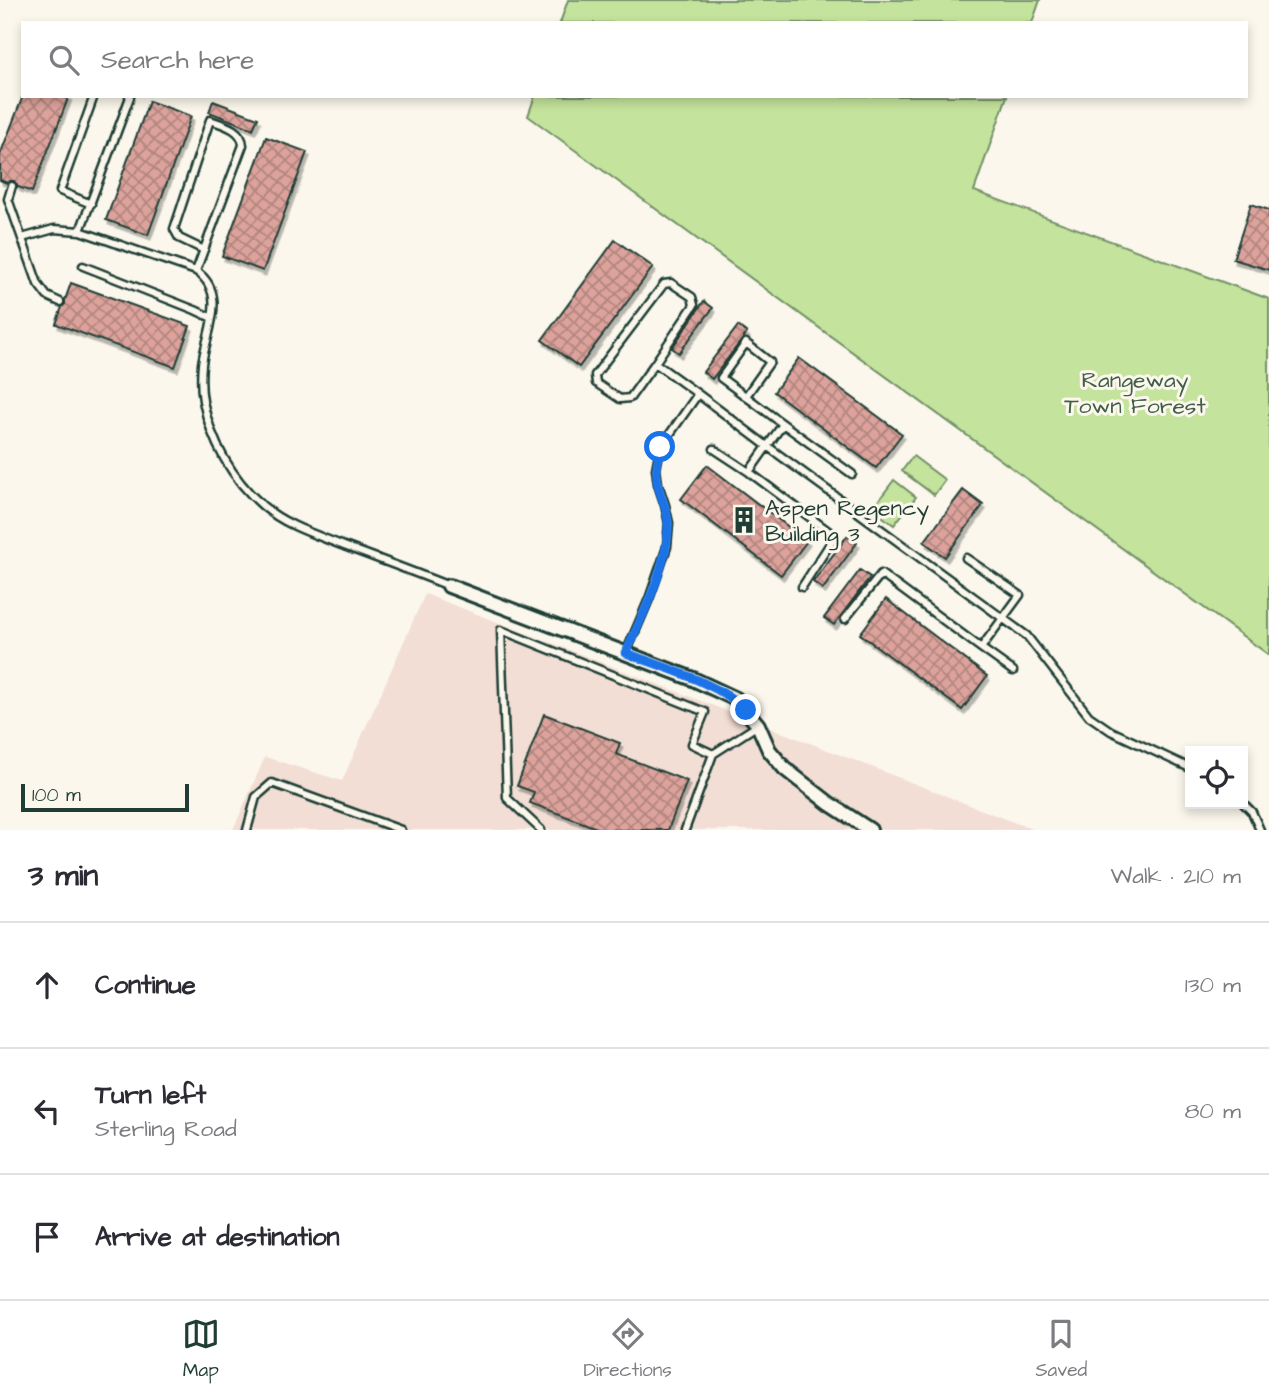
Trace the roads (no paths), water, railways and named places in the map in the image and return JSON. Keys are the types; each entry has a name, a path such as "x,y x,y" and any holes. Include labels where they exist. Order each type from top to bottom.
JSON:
{"street":[{"path":"449,586 693,679 736,699 758,725 769,750 785,769 830,804 870,830"}],"lane":[{"path":"91,204 60,191 93,98"},
{"path":"80,231 130,98"},
{"path":"196,271 204,250 243,145 242,137 232,128 210,120 174,229 179,238 204,250"},
{"path":"12,186 8,199 38,284 47,296 60,303"},
{"path":"22,238 54,229 80,231 196,271 203,276 213,294 214,307 202,365 203,400 219,452 239,481 264,507 303,530 449,586"},
{"path":"83,266 212,318"},
{"path":"671,283 692,297 694,305 655,363 630,398 620,399 596,383 595,375 664,284 671,283"},
{"path":"746,396 770,362 746,343 721,378 852,474"},
{"path":"655,363 1027,636 1089,716 1111,731 1185,766"},
{"path":"626,653 667,547 668,523 656,469 660,447 698,394"},
{"path":"749,472 783,424"},
{"path":"714,449 835,536 802,587"},
{"path":"966,558 1020,595 981,648"},
{"path":"845,619 881,574 1013,671"},
{"path":"541,830 507,798 501,630 705,712 692,744 713,754"},
{"path":"685,830 713,754 758,725"},
{"path":"247,830 256,797 272,783 401,830"},
{"path":"1248,808 1260,830"}],"place":[{"name":"Aspen Regency Building 3","path":"744,520"}],"park label":[{"name":"Rangeway Town Forest","path":"1135,392"}]}
